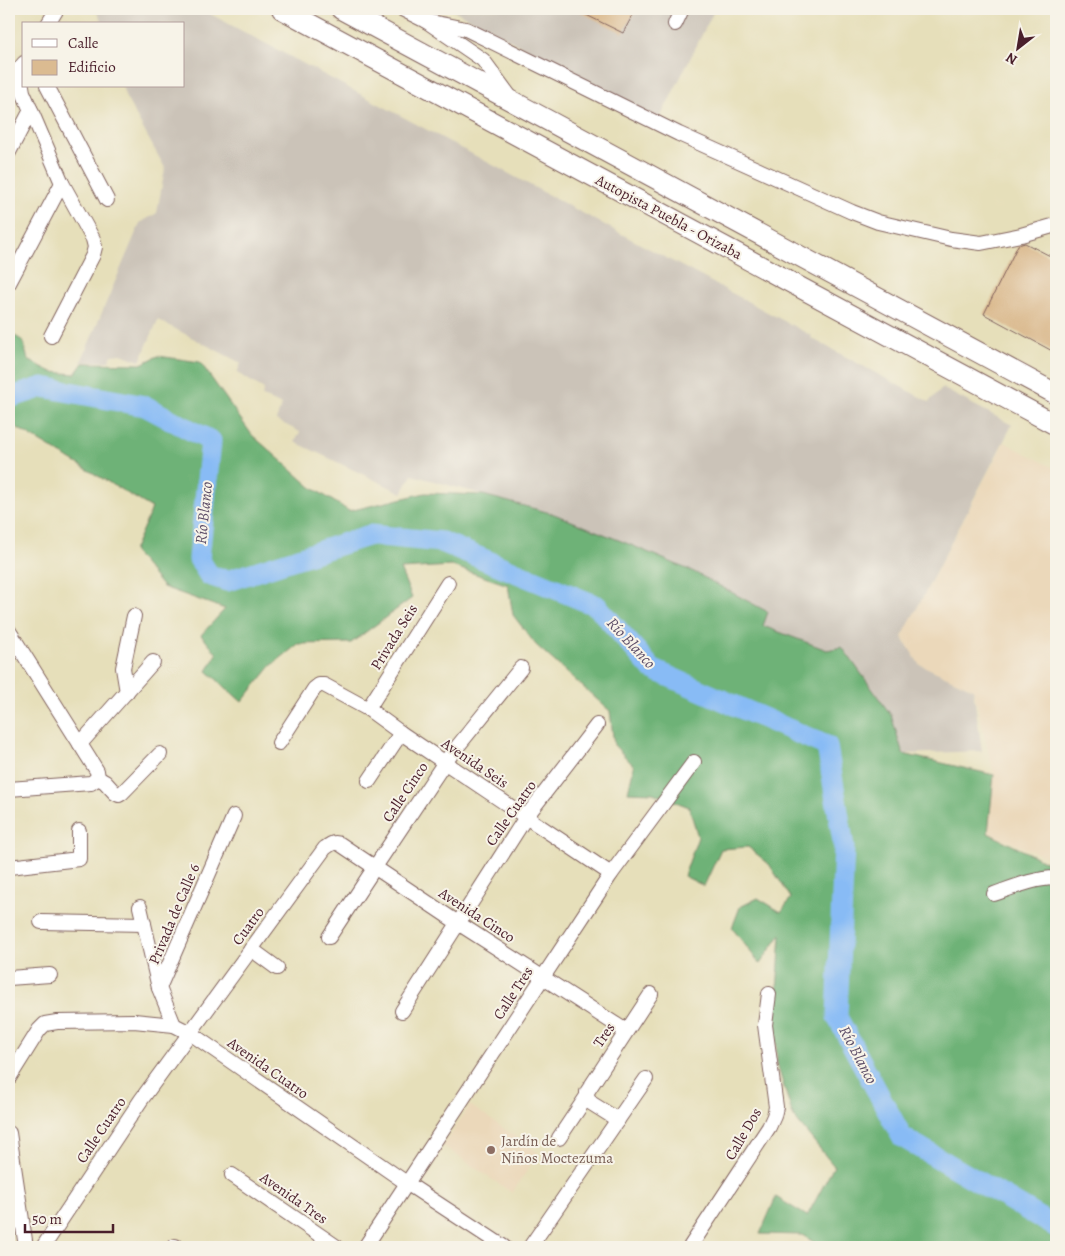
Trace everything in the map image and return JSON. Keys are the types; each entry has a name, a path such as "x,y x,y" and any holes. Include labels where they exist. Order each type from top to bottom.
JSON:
{"highway":[{"name":"Autopista Puebla - Orizaba","path":"282,9 1056,425"},
{"name":"Autopista Puebla - Orizaba","path":"341,9 1056,394"}],"street":[{"path":"49,22 57,9"},
{"path":"402,9 426,21 483,60 514,103"},
{"path":"675,24 682,9"},
{"path":"426,21 466,29 679,134 878,222 951,239 981,243 1021,235 1056,224"},
{"path":"22,66 19,70 22,86"},
{"path":"22,88 62,183 93,239 95,247 93,255 51,336"},
{"path":"48,88 107,200"},
{"path":"9,152 31,110"},
{"path":"9,283 62,183"},
{"name":"Privada Seis","path":"368,709 448,582"},
{"path":"127,692 123,668 134,616"},
{"path":"9,631 97,770 98,778"},
{"path":"80,744 154,662"},
{"name":"Calle Cinco","path":"329,937 445,762 521,668"},
{"name":"Avenida Seis","path":"279,743 314,689 319,684 324,685 368,709 611,874"},
{"name":"Calle Cuatro","path":"402,1011 526,817 596,725"},
{"path":"368,781 401,733"},
{"path":"98,778 119,795 160,754"},
{"name":"Calle Tres","path":"365,1247 611,874 694,762"},
{"path":"9,789 91,784 98,778"},
{"name":"Privada de Calle 6","path":"174,1025 159,988 234,816"},
{"path":"9,867 79,859 78,831"},
{"name":"Avenida Cinco","path":"336,842 626,1031"},
{"name":"Cuatro","path":"190,1033 325,848 336,842"},
{"path":"994,894 1042,879 1056,878"},
{"path":"140,907 159,988"},
{"path":"41,922 144,924"},
{"path":"251,949 277,968"},
{"path":"9,978 50,975"},
{"name":"Tres","path":"559,1138 651,994"},
{"name":"Calle Dos","path":"690,1247 769,1127 774,1116 776,1107 766,1025 769,994"},
{"name":"Avenida Cuatro","path":"9,1078 38,1030 45,1024 57,1022 134,1021 174,1025 190,1033 408,1184 504,1247"},
{"name":"Calle Cuatro","path":"43,1247 141,1100 190,1033"},
{"path":"530,1247 646,1079"},
{"path":"587,1096 591,1102 618,1120"},
{"path":"9,1133 26,1247"},
{"name":"Avenida Tres","path":"232,1175 337,1247"}],"shaded area":[{"path":"95,9 201,9 812,336 811,338 929,402 942,388 1012,425 902,637 919,664 973,689 982,751 903,754 891,715 842,647 827,650 763,626 554,514 412,475 402,493 295,442 300,432 276,420 282,405 262,396 264,389 237,373 241,363 158,320 140,361 121,354 112,355 109,361 81,362 140,223 157,213 165,168 126,98 123,88 185,88 185,22 102,22"},
{"path":"451,9 715,9 659,120"},
{"path":"1004,442 1056,469 1056,861 988,833 994,775 973,689 919,664 902,637"},
{"name":"Jardín de Niños Moctezuma","path":"470,1105 539,1153 512,1193 443,1146"}],"green space":[{"path":"9,332 23,341 28,360 52,372 75,374 83,363 141,364 158,356 200,362 252,435 311,487 349,511 425,493 483,495 554,514 694,572 768,612 763,626 827,650 842,647 891,715 903,754 994,775 988,833 1056,867 1056,1247 822,1247 802,1235 760,1234 776,1197 807,1216 834,1166 793,1116 777,1064 775,1020 781,934 760,964 732,928 740,907 758,898 781,912 791,898 769,864 748,847 721,849 704,886 684,876 698,837 689,807 653,793 628,792 634,766 614,745 610,711 536,645 513,615 508,585 452,566 400,569 412,598 351,643 298,644 271,666 242,702 207,671 217,654 201,635 225,609 163,587 133,551 152,508 9,423"}],"building":[{"path":"574,9 636,9 623,33"},
{"path":"1025,243 1056,259 1056,353 984,314 1018,245"}],"waterway":[{"name":"Río Blanco","path":"9,398 43,387 145,406 211,441 199,559 209,575 227,581 370,535 442,542 597,606 652,669 827,746 844,847 837,1017 902,1137 1056,1227"}],"place":[{"name":"Jardín de Niños Moctezuma","path":"491,1150"}]}
